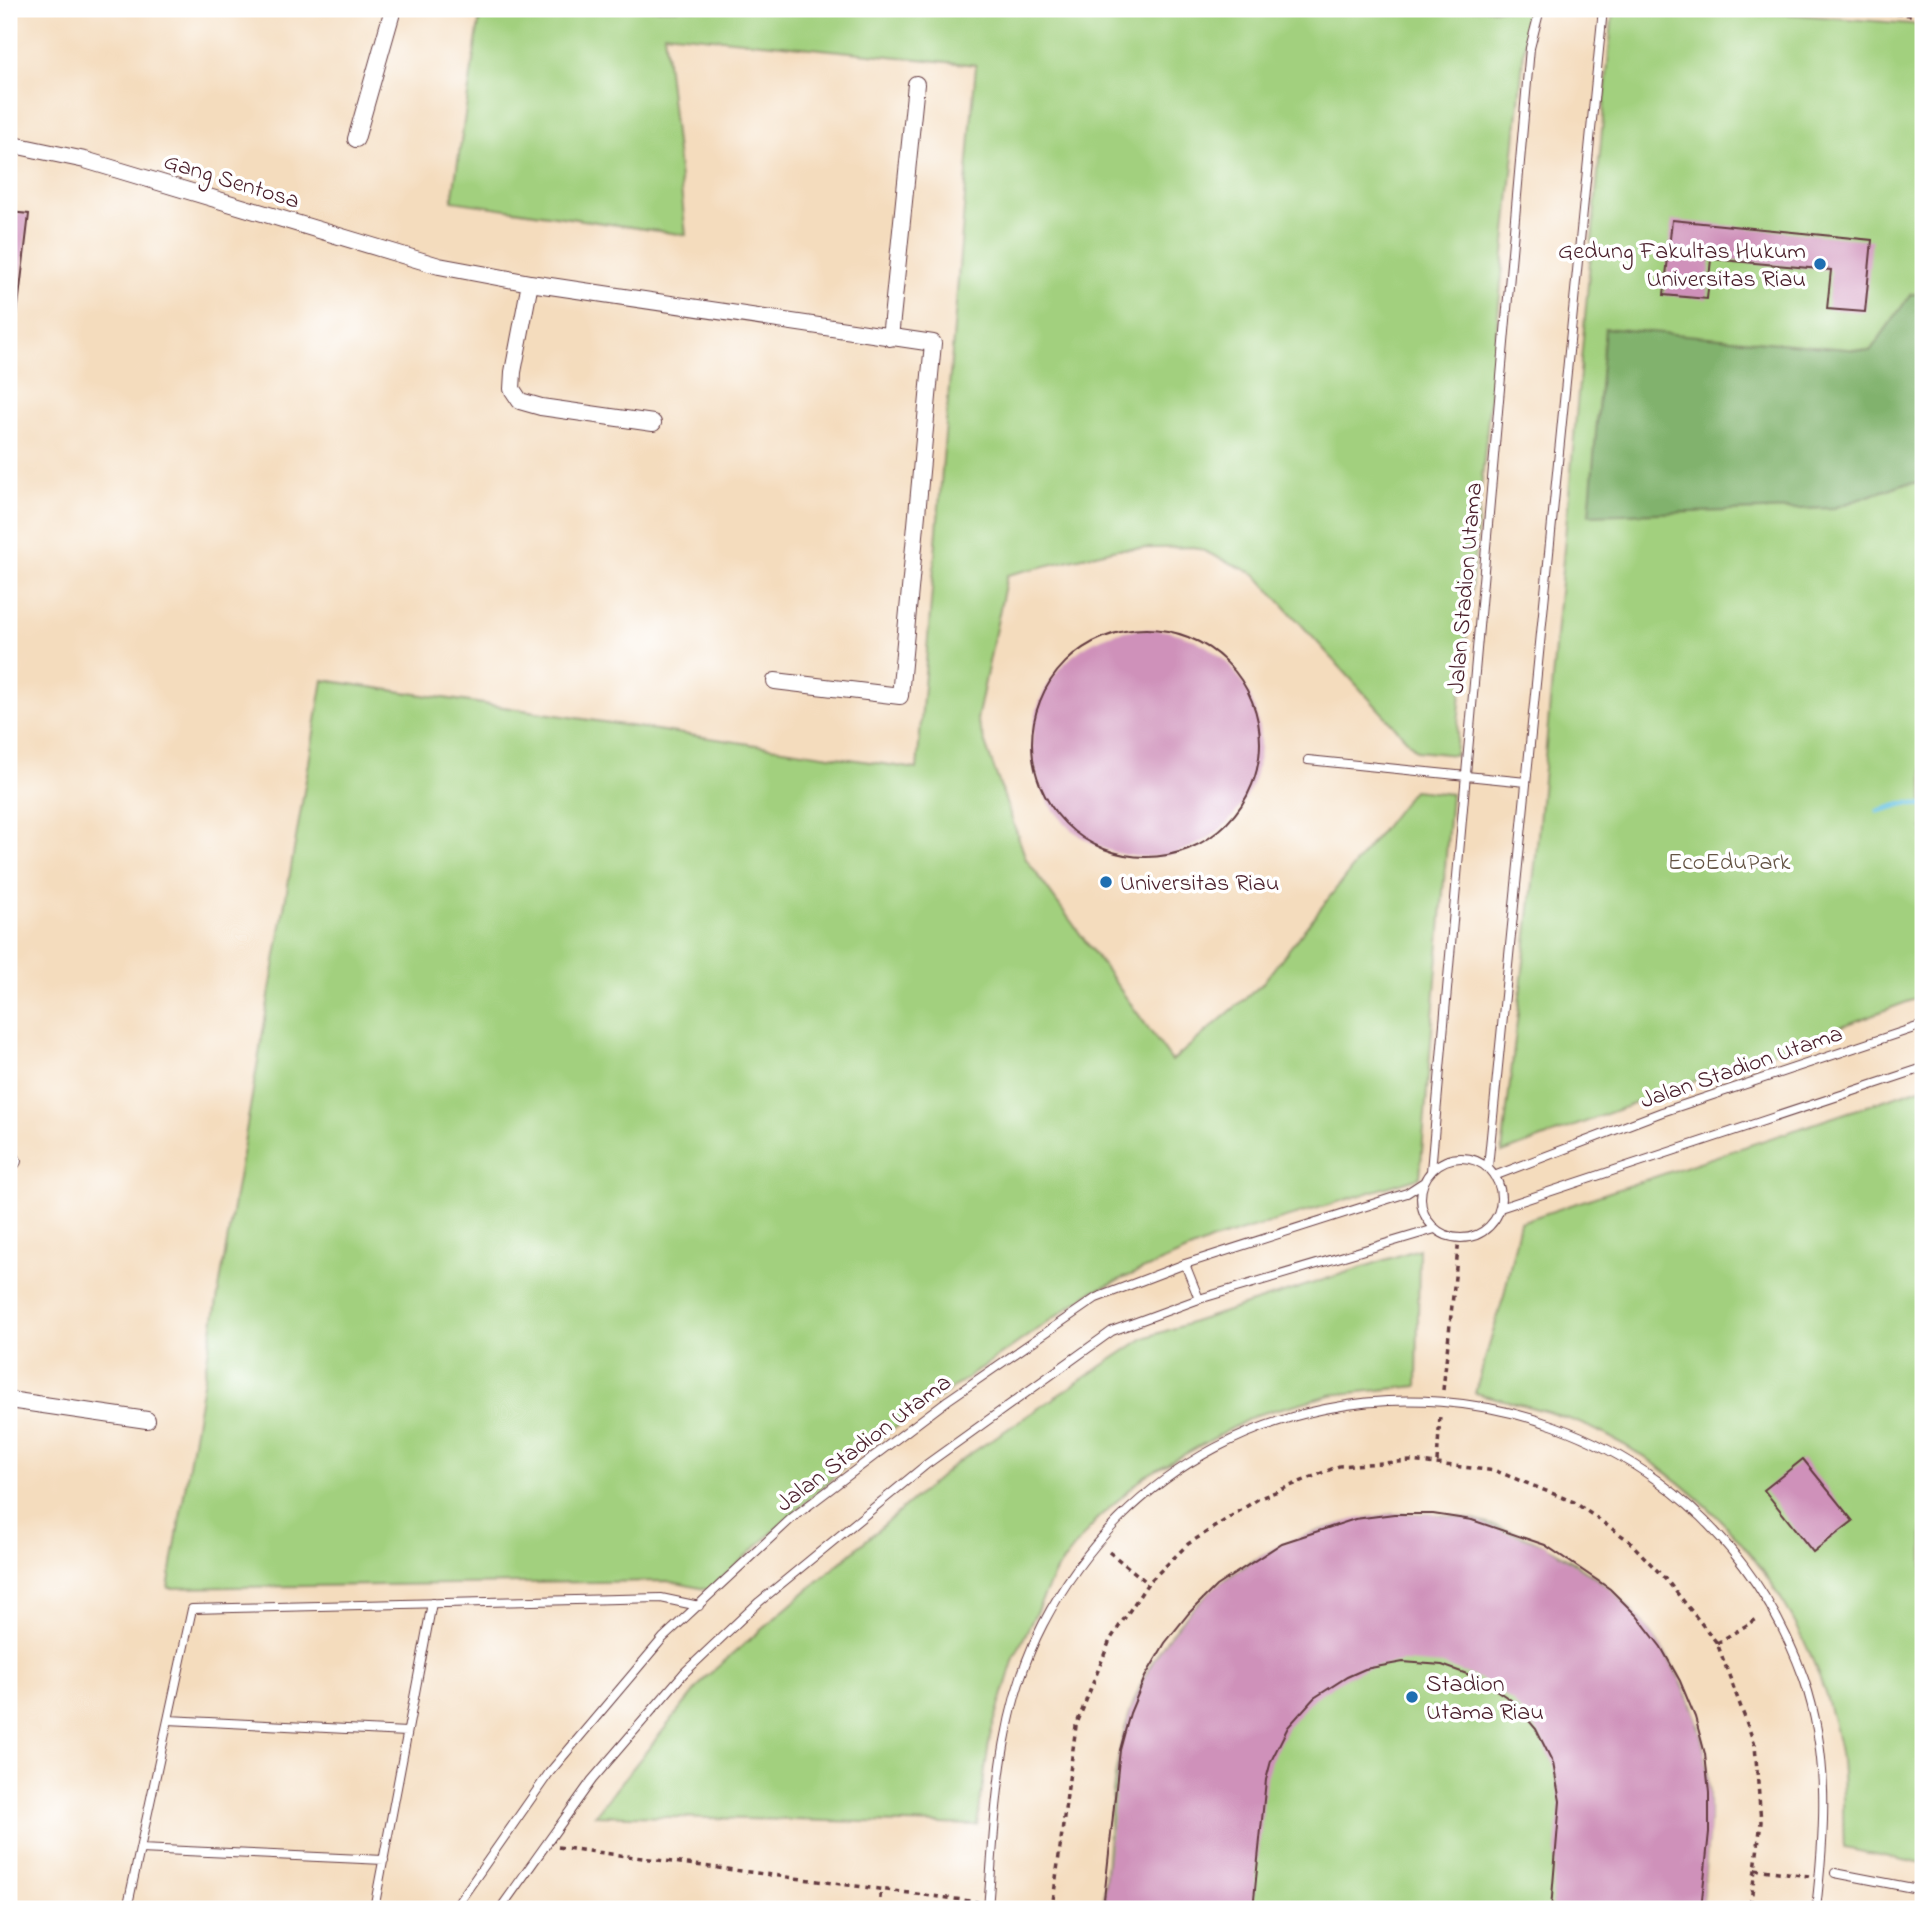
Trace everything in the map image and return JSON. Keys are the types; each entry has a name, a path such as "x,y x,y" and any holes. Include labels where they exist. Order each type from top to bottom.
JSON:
{"street":[{"path":"356,139 393,9"},
{"path":"890,338 916,84"},
{"name":"Gang Sentosa","path":"9,144 86,160 439,266 530,283 933,343 900,696 775,681"},
{"path":"530,283 513,372 512,389 520,401 541,408 653,423"},
{"path":"9,1401 147,1420"}],"lane":[{"name":"Jalan Stadion Utama","path":"1431,1171 1530,48 1539,9"},
{"path":"1488,1167 1603,9"},
{"path":"1308,760 1526,782"},
{"name":"Jalan Stadion Utama","path":"1494,1176 1662,1112 1923,1025"},
{"path":"1500,1208 1923,1068"},
{"path":"1455,1159 1468,1159 1488,1167 1501,1197 1500,1208 1493,1222 1484,1231 1459,1239 1435,1229 1421,1208 1424,1182 1431,1171 1455,1159"},
{"name":"Jalan Stadion Utama","path":"454,1909 549,1773 663,1638 792,1518 948,1400 1096,1298 1185,1264 1407,1193 1424,1182"},
{"path":"500,1909 592,1780 684,1673 759,1602 927,1464 1112,1331 1199,1299 1435,1229"},
{"path":"1185,1264 1199,1299"},
{"path":"988,1906 1007,1726 1021,1675 1042,1625 1069,1579 1097,1542 1141,1499 1184,1467 1231,1440 1282,1420 1334,1406 1387,1400 1441,1400 1495,1408 1547,1422 1597,1443 1644,1470 1686,1503 1745,1569 1772,1609 1804,1681 1818,1733 1825,1786 1818,1909"},
{"path":"127,1909 192,1609 661,1598 699,1606"},
{"path":"374,1909 432,1603"},
{"path":"168,1720 407,1732"},
{"path":"140,1849 383,1860"},
{"path":"1835,1872 1923,1890"}],"path":[{"path":"1836,9 1923,16"},
{"path":"1441,1400 1459,1239"},
{"path":"1437,1462 1440,1426"},
{"path":"546,1845 988,1906 1052,1909 1076,1727 1110,1640 1148,1583 1188,1544 1258,1499 1339,1466 1437,1462 1496,1471 1574,1502 1628,1539 1669,1583 1717,1643 1755,1745 1761,1822 1750,1909"},
{"path":"1097,1542 1148,1583"},
{"path":"1717,1643 1772,1609"},
{"path":"1755,1869 1820,1878"},
{"path":"880,1891 880,1909"}],"green space":[{"name":"Universitas Riau","path":"481,9 1528,9 1455,755 1417,751 1255,574 1195,547 1117,549 1007,575 977,720 1026,859 1172,1061 1261,985 1413,790 1451,794 1420,1177 1213,1240 1091,1292 862,1451 709,1590 667,1581 168,1588 323,680 917,769 976,65 664,33 686,235 452,201"},
{"name":"EcoEduPark","path":"1613,9 1724,9 1923,25 1923,996 1502,1153 1536,856"},
{"path":"1911,294 1923,294 1923,482 1903,484 1834,508 1589,515 1605,328 1870,351"},
{"path":"1923,1087 1923,1864 1844,1848 1843,1784 1839,1747 1826,1698 1809,1651 1786,1606 1758,1564 1726,1526 1690,1491 1650,1461 1606,1435 1558,1415 1475,1393 1504,1295 1520,1222"},
{"path":"1419,1249 1417,1386 1330,1395 1256,1415 1145,1476 1098,1518 1056,1571 1014,1658 990,1736 977,1825 595,1815 706,1677 955,1464 1144,1338"},
{"name":"Stadion Utama Riau","path":"1394,1514 1444,1515 1473,1520 1515,1533 1555,1551 1592,1575 1625,1604 1653,1636 1676,1673 1694,1713 1705,1756 1709,1814 1701,1909 1103,1909 1111,1809 1120,1750 1134,1701 1156,1657 1184,1619 1217,1586 1256,1559 1299,1538 1345,1523"}],"building":[{"path":"9,212 29,214 17,315 9,314"},
{"name":"Gedung Fakultas Hukum Universitas Riau","path":"1672,220 1872,240 1865,312 1827,309 1831,270 1711,259 1707,299 1664,295"},
{"path":"9,324 17,326 10,366 9,365"},
{"path":"1135,629 1157,629 1200,642 1227,662 1247,689 1258,721 1258,765 1247,797 1227,824 1200,844 1179,852 1157,857 1135,857 1092,844 1065,824 1045,797 1037,776 1032,754 1032,732 1045,689 1065,662 1092,642 1113,634"},
{"path":"1803,1459 1853,1521 1813,1552 1764,1490"},
{"name":"Stadion Utama Riau","path":"1394,1514 1433,1514 1472,1520 1545,1545 1610,1589 1637,1616 1661,1647 1680,1681 1695,1717 1705,1754 1709,1832 1701,1909 1551,1909 1560,1801 1553,1763 1536,1729 1511,1700 1478,1678 1442,1665 1403,1662 1365,1669 1347,1677 1314,1698 1288,1727 1271,1761 1266,1780 1253,1909 1103,1909 1120,1750 1130,1713 1145,1677 1165,1643 1189,1613 1216,1586 1282,1543 1355,1519"}],"waterway":[{"path":"1878,811 1907,803 1923,805"}],"place":[{"name":"Gedung Fakultas Hukum Universitas Riau","path":"1820,264"},
{"name":"Universitas Riau","path":"1106,882"},
{"name":"Stadion Utama Riau","path":"1412,1697"}]}
